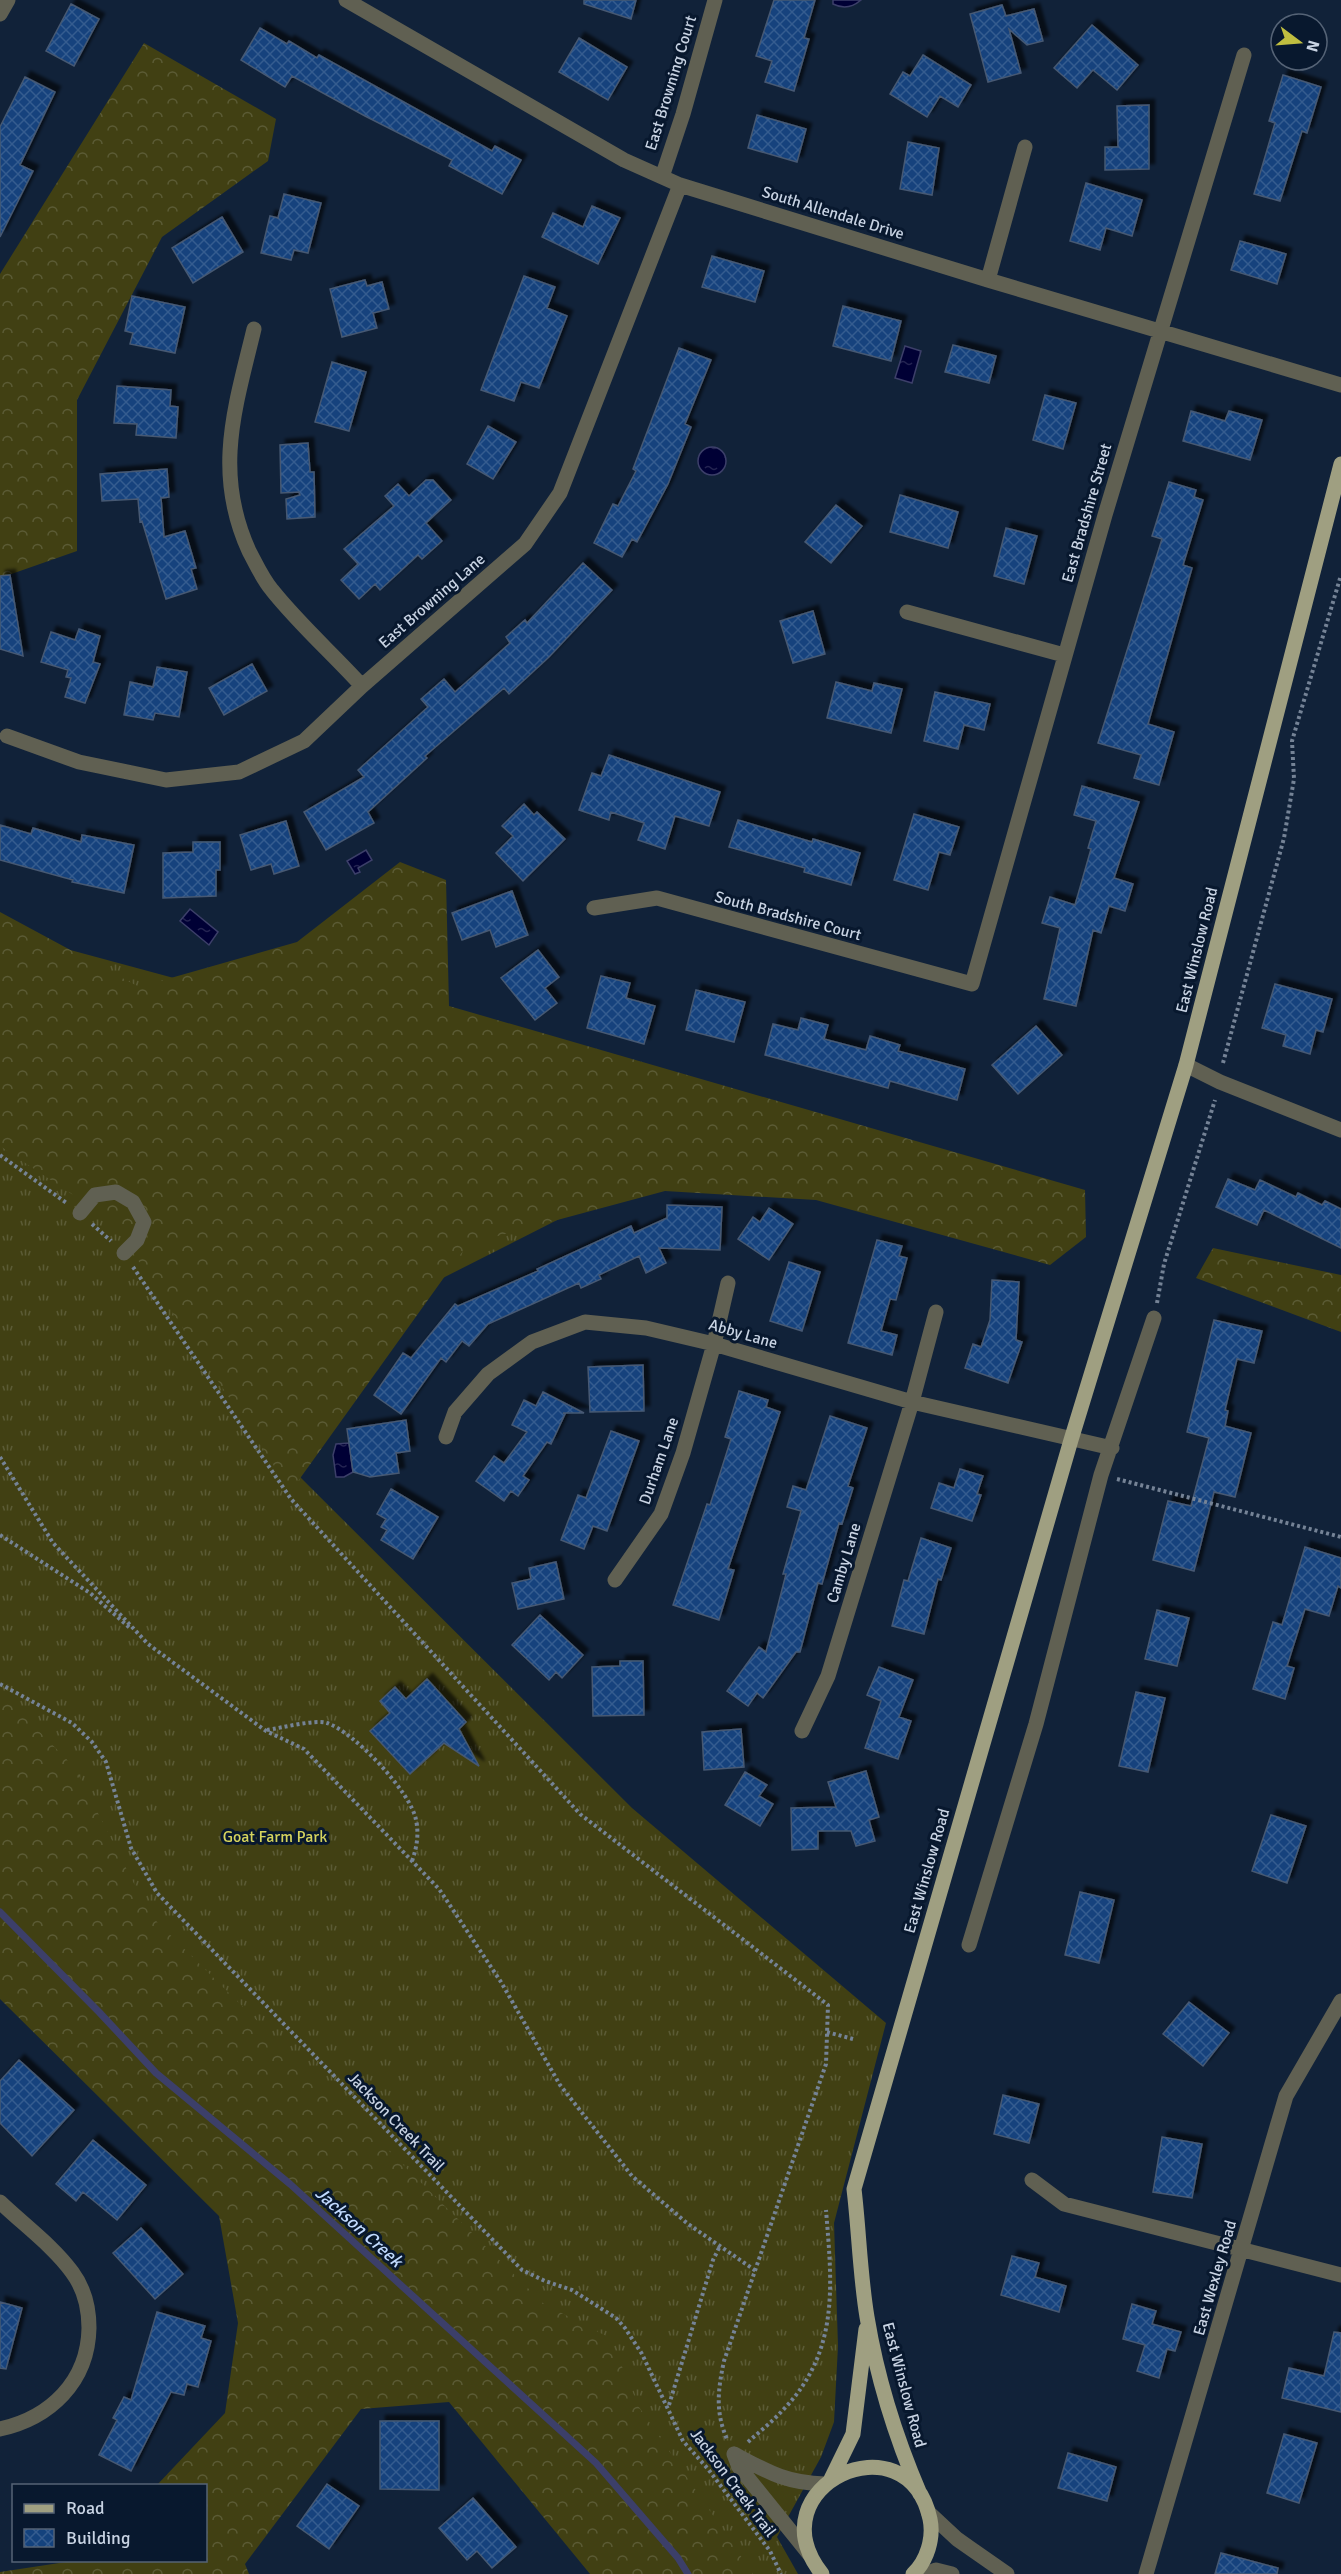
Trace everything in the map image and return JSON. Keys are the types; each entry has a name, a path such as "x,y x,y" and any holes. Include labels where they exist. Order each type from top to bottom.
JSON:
{"main road":[{"name":"East Winslow Road","path":"928,2512 901,2450 884,2391 867,2317 854,2188 1071,1440 1186,1065 1341,464"},
{"name":"East Winslow Road","path":"810,2555 805,2535 807,2514 815,2495 828,2482 854,2434 867,2317"},
{"path":"828,2482 848,2471 865,2467 881,2468 909,2482 920,2494"},
{"path":"913,2574 926,2556 930,2541 932,2526 928,2512"},
{"path":"810,2555 821,2574"}],"street":[{"path":"0,14 8,0"},
{"name":"East Browning Court","path":"662,177 683,114 715,0"},
{"name":"South Allendale Drive","path":"348,1 624,160 680,185 1159,332 1341,385"},
{"name":"East Bradshire Street","path":"972,984 1064,655 1159,332 1244,55"},
{"path":"988,280 1025,147"},
{"name":"East Browning Lane","path":"7,736 79,762 166,780 239,772 304,741 362,686 525,544 560,493 680,185"},
{"path":"254,329 238,394 229,451 229,483 234,513 257,567 271,589 362,686"},
{"path":"907,612 1064,655"},
{"name":"South Bradshire Court","path":"594,908 657,898 972,984"},
{"path":"1186,1065 1220,1082 1341,1130"},
{"path":"80,1213 95,1195 116,1192 133,1202 144,1222 137,1240 124,1253"},
{"name":"Durham Lane","path":"615,1580 661,1514 682,1453 714,1344 728,1283"},
{"name":"Camby Lane","path":"802,1731 828,1676 912,1402 936,1312"},
{"path":"969,1945 1036,1724 1101,1475 1154,1318"},
{"name":"Abby Lane","path":"446,1437 455,1412 488,1374 532,1342 585,1322 646,1328 714,1344 912,1402 1071,1440"},
{"path":"1071,1440 1112,1448"},
{"name":"East Wexley Road","path":"1146,2574 1286,2096 1341,2001"},
{"path":"1032,2180 1064,2204 1243,2248 1341,2275"},
{"path":"0,2202 74,2274 87,2303 89,2324 85,2361 69,2389 47,2410 14,2426 0,2428"},
{"path":"734,2454 777,2476 801,2483 828,2482"},
{"path":"734,2454 739,2467 810,2555"},
{"path":"928,2512 957,2539 1007,2574"},
{"path":"926,2574 936,2571 952,2574"}],"path":[{"path":"1154,1318 1164,1264 1220,1082 1223,1063 1284,838 1294,780 1292,741 1341,575"},
{"path":"0,1155 80,1213 124,1253 291,1499 580,1814 828,2005 826,2064 724,2361 718,2388 721,2426 734,2454"},
{"path":"0,1457 53,1543 148,1644"},
{"path":"1101,1475 1341,1537"},
{"path":"0,1535 90,1593 148,1644 267,1731 304,1749 439,1888 501,1982 560,2085 632,2176 688,2224 756,2271"},
{"name":"Jackson Creek Trail","path":"0,1684 72,1723 93,1742 106,1762 131,1848 156,1893 522,2270 572,2290 621,2323 642,2354 669,2406 683,2440 770,2551 781,2574"},
{"path":"267,1731 325,1722 354,1737 406,1795 416,1818 418,1843 412,1861"},
{"path":"827,2032 853,2039"},
{"path":"708,2469 734,2454 783,2410 810,2374 827,2331 832,2292 826,2210"},
{"path":"669,2406 713,2260 720,2246"}],"green space":[{"path":"144,43 276,119 268,161 162,237 77,400 77,551 0,578 0,274"},
{"path":"400,862 446,880 449,1006 1085,1190 1086,1237 1050,1265 816,1200 665,1191 468,1244 291,1491 112,1221 0,1146 0,912 139,987 297,942"},
{"name":"Goat Farm Park","path":"0,931 802,1148 630,1183 431,1284 289,1466 632,1808 886,2023 834,2223 838,2346 834,2422 821,2457 777,2537 798,2574 660,2574 0,1955"},
{"path":"1213,1248 1341,1275 1341,1332 1196,1278"},
{"path":"0,1691 75,1768 150,1915 544,2304 610,2338 639,2407 753,2574 590,2574 449,2402 361,2409 245,2564 249,2574 0,2574 0,2572 66,2562 207,2562 207,2484 158,2484 225,2413 238,2323 219,2216 0,1999"}],"water":[{"path":"833,0 861,0 844,7 833,4"},
{"path":"905,346 921,351 912,383 895,378"},
{"path":"712,447 722,451 726,461 722,471 712,475 702,471 698,461 702,451"},
{"path":"366,850 372,860 358,868 360,872 355,874 347,861"},
{"path":"190,909 218,932 209,945 180,921"},
{"path":"349,1443 353,1472 344,1477 336,1477 333,1455 336,1444"}],"building":[{"path":"584,0 636,0 631,19 584,4"},
{"path":"774,0 815,0 804,38 809,39 794,91 765,82 772,61 756,56"},
{"path":"71,4 99,19 74,66 46,51"},
{"path":"1002,5 1006,16 1034,9 1043,41 1027,45 1009,29 1021,73 988,82 970,14"},
{"path":"1092,25 1138,65 1117,90 1093,70 1077,88 1054,68"},
{"path":"260,28 287,44 289,41 317,58 319,55 492,151 495,146 521,160 502,194 449,166 452,160 292,76 285,87 241,60"},
{"path":"579,38 627,67 608,100 559,72"},
{"path":"923,55 971,85 958,107 940,96 927,117 890,94 903,72 910,76"},
{"path":"1283,75 1321,87 1307,133 1302,131 1280,201 1254,194 1275,123 1269,121"},
{"path":"25,77 55,92 20,165 33,171 0,237 0,127"},
{"path":"1149,105 1149,169 1105,170 1105,147 1118,147 1117,106"},
{"path":"757,115 806,129 797,162 748,148"},
{"path":"908,142 939,148 932,195 900,189"},
{"path":"1086,183 1142,200 1132,236 1106,228 1100,250 1070,241"},
{"path":"284,194 321,203 308,253 294,250 291,260 261,253 270,216 278,218"},
{"path":"592,206 620,218 598,264 542,237 553,213 583,227"},
{"path":"222,217 243,252 193,283 172,248"},
{"path":"1240,241 1286,254 1277,284 1231,270"},
{"path":"712,256 764,271 755,302 702,287"},
{"path":"524,276 555,287 547,308 567,316 539,388 521,382 514,401 481,390"},
{"path":"365,280 367,286 382,282 389,309 373,313 377,328 342,337 330,289"},
{"path":"132,296 185,307 175,353 130,344 133,333 125,331"},
{"path":"843,306 901,321 891,361 833,346"},
{"path":"953,345 996,356 989,383 945,372"},
{"path":"679,348 711,360 685,424 691,427 668,484 637,542 632,539 622,557 594,543 613,504 618,506 636,471 633,469"},
{"path":"332,362 366,372 349,431 315,422"},
{"path":"117,386 171,390 170,406 178,407 176,438 136,435 137,424 114,423"},
{"path":"1045,395 1076,403 1063,449 1033,440"},
{"path":"1191,411 1225,421 1229,411 1262,420 1250,460 1183,441"},
{"path":"488,426 516,442 493,479 467,464"},
{"path":"308,443 310,472 314,472 315,517 287,519 286,499 300,495 299,492 281,493 280,445"},
{"path":"167,469 169,497 161,498 164,537 185,531 196,568 191,569 197,589 166,599 142,521 140,522 138,499 102,501 100,474"},
{"path":"426,480 433,480 451,500 426,523 442,541 422,559 418,555 380,590 375,584 359,599 341,580 358,564 344,549 394,506 385,496 398,484 409,496"},
{"path":"1169,482 1196,490 1194,497 1203,500 1183,565 1192,568 1148,724 1174,732 1159,785 1134,778 1141,755 1098,743 1162,539 1152,536"},
{"path":"900,495 958,512 948,548 890,532"},
{"path":"836,505 862,526 831,563 805,542"},
{"path":"1006,528 1037,536 1024,584 994,576"},
{"path":"583,563 612,590 549,657 509,694 504,688 425,756 427,758 368,812 374,823 326,850 304,812 364,777 358,770 428,707 421,699 444,679 455,692 510,643 506,637 525,620 527,623"},
{"path":"10,575 23,656 0,649 0,576"},
{"path":"813,611 825,654 793,663 780,621"},
{"path":"79,629 100,636 93,662 100,664 85,703 65,697 71,678 66,677 68,670 41,662 51,632 75,640"},
{"path":"252,664 267,691 224,715 209,688"},
{"path":"157,667 187,672 179,717 155,713 153,720 124,715 130,682 153,687"},
{"path":"836,682 872,691 874,683 902,689 891,733 827,718"},
{"path":"935,692 990,704 984,730 964,725 958,749 924,741"},
{"path":"609,755 720,792 709,826 675,816 665,849 638,840 644,823 611,812 609,820 579,810 592,773 601,776"},
{"path":"1082,786 1139,802 1114,878 1133,884 1125,911 1109,906 1101,933 1093,930 1076,1006 1044,999 1060,928 1042,923 1050,897 1075,905 1091,849 1088,848 1096,821 1074,815"},
{"path":"524,804 534,815 537,812 565,839 523,881 496,853 513,836 502,826"},
{"path":"914,814 959,827 950,855 939,852 928,890 894,880"},
{"path":"738,820 812,842 813,839 860,853 851,885 804,872 805,868 729,847"},
{"path":"286,821 299,866 274,874 271,864 251,870 240,835"},
{"path":"0,825 31,834 33,828 81,842 82,835 134,845 124,893 72,882 73,880 0,860"},
{"path":"193,842 220,842 220,870 216,870 216,896 163,898 163,853 193,852"},
{"path":"512,891 528,935 496,947 490,930 462,940 452,913"},
{"path":"538,950 559,977 545,988 557,1003 535,1020 501,978"},
{"path":"601,976 630,983 626,998 655,1006 644,1044 587,1028"},
{"path":"1275,984 1332,999 1323,1032 1316,1030 1310,1054 1283,1046 1286,1035 1262,1028"},
{"path":"696,990 745,1002 734,1042 686,1030"},
{"path":"801,1018 828,1025 824,1039 866,1050 870,1036 900,1045 898,1051 965,1069 957,1100 890,1081 888,1088 765,1055 773,1024 798,1030"},
{"path":"1036,1026 1062,1055 1018,1094 992,1065"},
{"path":"1228,1179 1255,1190 1260,1180 1296,1197 1298,1193 1322,1205 1325,1201 1341,1209 1341,1248 1264,1210 1257,1225 1216,1207"},
{"path":"667,1205 722,1207 720,1250 659,1248 666,1263 646,1273 639,1256 599,1275 601,1279 581,1288 579,1283 488,1324 469,1346 462,1341 446,1362 441,1358 401,1414 374,1395 403,1353 411,1358 455,1304 458,1306 538,1271 537,1269 631,1226 634,1233 667,1218"},
{"path":"769,1208 793,1224 769,1260 738,1239 753,1217 760,1222"},
{"path":"877,1240 902,1246 899,1256 907,1258 896,1300 890,1299 881,1331 897,1335 892,1355 848,1343"},
{"path":"789,1262 820,1272 802,1331 770,1321"},
{"path":"992,1280 1019,1282 1016,1340 1022,1342 1008,1383 965,1368 973,1344 981,1347 990,1320"},
{"path":"1214,1320 1262,1331 1254,1363 1237,1359 1225,1410 1228,1411 1225,1426 1251,1433 1235,1497 1214,1492 1194,1571 1153,1560 1168,1501 1191,1506 1209,1438 1187,1432"},
{"path":"643,1365 644,1411 590,1412 588,1367"},
{"path":"739,1391 768,1400 766,1407 780,1412 728,1569 734,1570 719,1620 673,1605 707,1504 710,1505 731,1439 725,1437"},
{"path":"543,1392 584,1413 563,1413 565,1414 551,1444 547,1442 523,1476 529,1480 518,1496 511,1491 504,1501 476,1481 494,1456 504,1463 527,1432 512,1425 524,1400 536,1406"},
{"path":"830,1416 867,1428 848,1486 853,1488 842,1524 839,1523 822,1584 818,1583 800,1652 796,1652 763,1698 757,1693 748,1706 727,1691 759,1647 766,1652 786,1574 783,1574 801,1511 787,1507 793,1486 806,1490"},
{"path":"406,1420 410,1451 396,1453 399,1473 370,1477 353,1472 347,1429"},
{"path":"611,1431 639,1441 607,1531 593,1526 584,1549 561,1540 578,1495 586,1498"},
{"path":"960,1469 983,1476 977,1494 981,1495 972,1521 931,1508 939,1483 954,1488"},
{"path":"391,1489 438,1517 413,1559 381,1540 387,1530 381,1527 386,1519 377,1514"},
{"path":"921,1538 951,1548 941,1580 938,1579 924,1634 892,1626 904,1580 908,1581"},
{"path":"1305,1547 1341,1558 1341,1588 1338,1586 1329,1616 1305,1609 1287,1666 1294,1668 1285,1699 1253,1689 1273,1622 1282,1625"},
{"path":"556,1562 564,1599 518,1609 512,1583 531,1579 529,1568"},
{"path":"1157,1610 1189,1618 1177,1666 1145,1659"},
{"path":"540,1615 583,1655 562,1678 556,1672 549,1680 512,1645"},
{"path":"620,1661 643,1661 644,1715 593,1716 592,1667 620,1666"},
{"path":"879,1667 913,1680 899,1717 911,1721 898,1759 865,1748 881,1701 867,1695"},
{"path":"427,1679 466,1722 459,1729 479,1766 444,1743 410,1774 370,1731 390,1713 380,1701 395,1687 406,1699"},
{"path":"1136,1692 1165,1698 1148,1772 1119,1766"},
{"path":"741,1729 744,1767 704,1770 702,1732"},
{"path":"866,1771 879,1817 869,1820 875,1841 856,1846 851,1831 818,1831 818,1849 792,1850 791,1808 836,1807 828,1782"},
{"path":"745,1772 767,1785 759,1796 773,1804 760,1826 725,1805"},
{"path":"1271,1815 1306,1826 1287,1883 1252,1871"},
{"path":"1080,1892 1114,1900 1099,1963 1065,1955"},
{"path":"1189,2002 1229,2033 1203,2066 1163,2034"},
{"path":"19,2060 74,2110 32,2156 0,2123 0,2081"},
{"path":"1003,2095 1039,2104 1029,2143 994,2134"},
{"path":"1162,2137 1202,2144 1192,2198 1153,2192"},
{"path":"93,2140 146,2185 117,2220 83,2192 76,2201 56,2184"},
{"path":"141,2228 183,2274 155,2299 113,2253"},
{"path":"1012,2256 1039,2263 1035,2277 1066,2286 1059,2312 1001,2295"},
{"path":"0,2302 22,2308 6,2369 0,2368"},
{"path":"1132,2304 1156,2311 1152,2324 1181,2332 1175,2351 1167,2349 1159,2378 1137,2371 1145,2345 1123,2339"},
{"path":"157,2312 205,2326 201,2338 211,2341 198,2387 187,2384 184,2395 171,2392 131,2471 99,2455 117,2420 113,2418 124,2397 131,2400"},
{"path":"1334,2332 1341,2333 1341,2412 1282,2398 1289,2368 1324,2376"},
{"path":"380,2421 439,2421 439,2490 380,2489"},
{"path":"1284,2434 1317,2443 1299,2503 1267,2493"},
{"path":"1068,2453 1116,2467 1107,2501 1058,2488"},
{"path":"327,2484 359,2506 329,2549 297,2526"},
{"path":"473,2498 516,2547 492,2568 477,2551 467,2560 439,2528"},
{"path":"1221,2553 1278,2568 1277,2574 1215,2574"}],"waterway":[{"name":"Jackson Creek","path":"0,1912 156,2073 290,2184 596,2463 678,2558 688,2574"}]}
